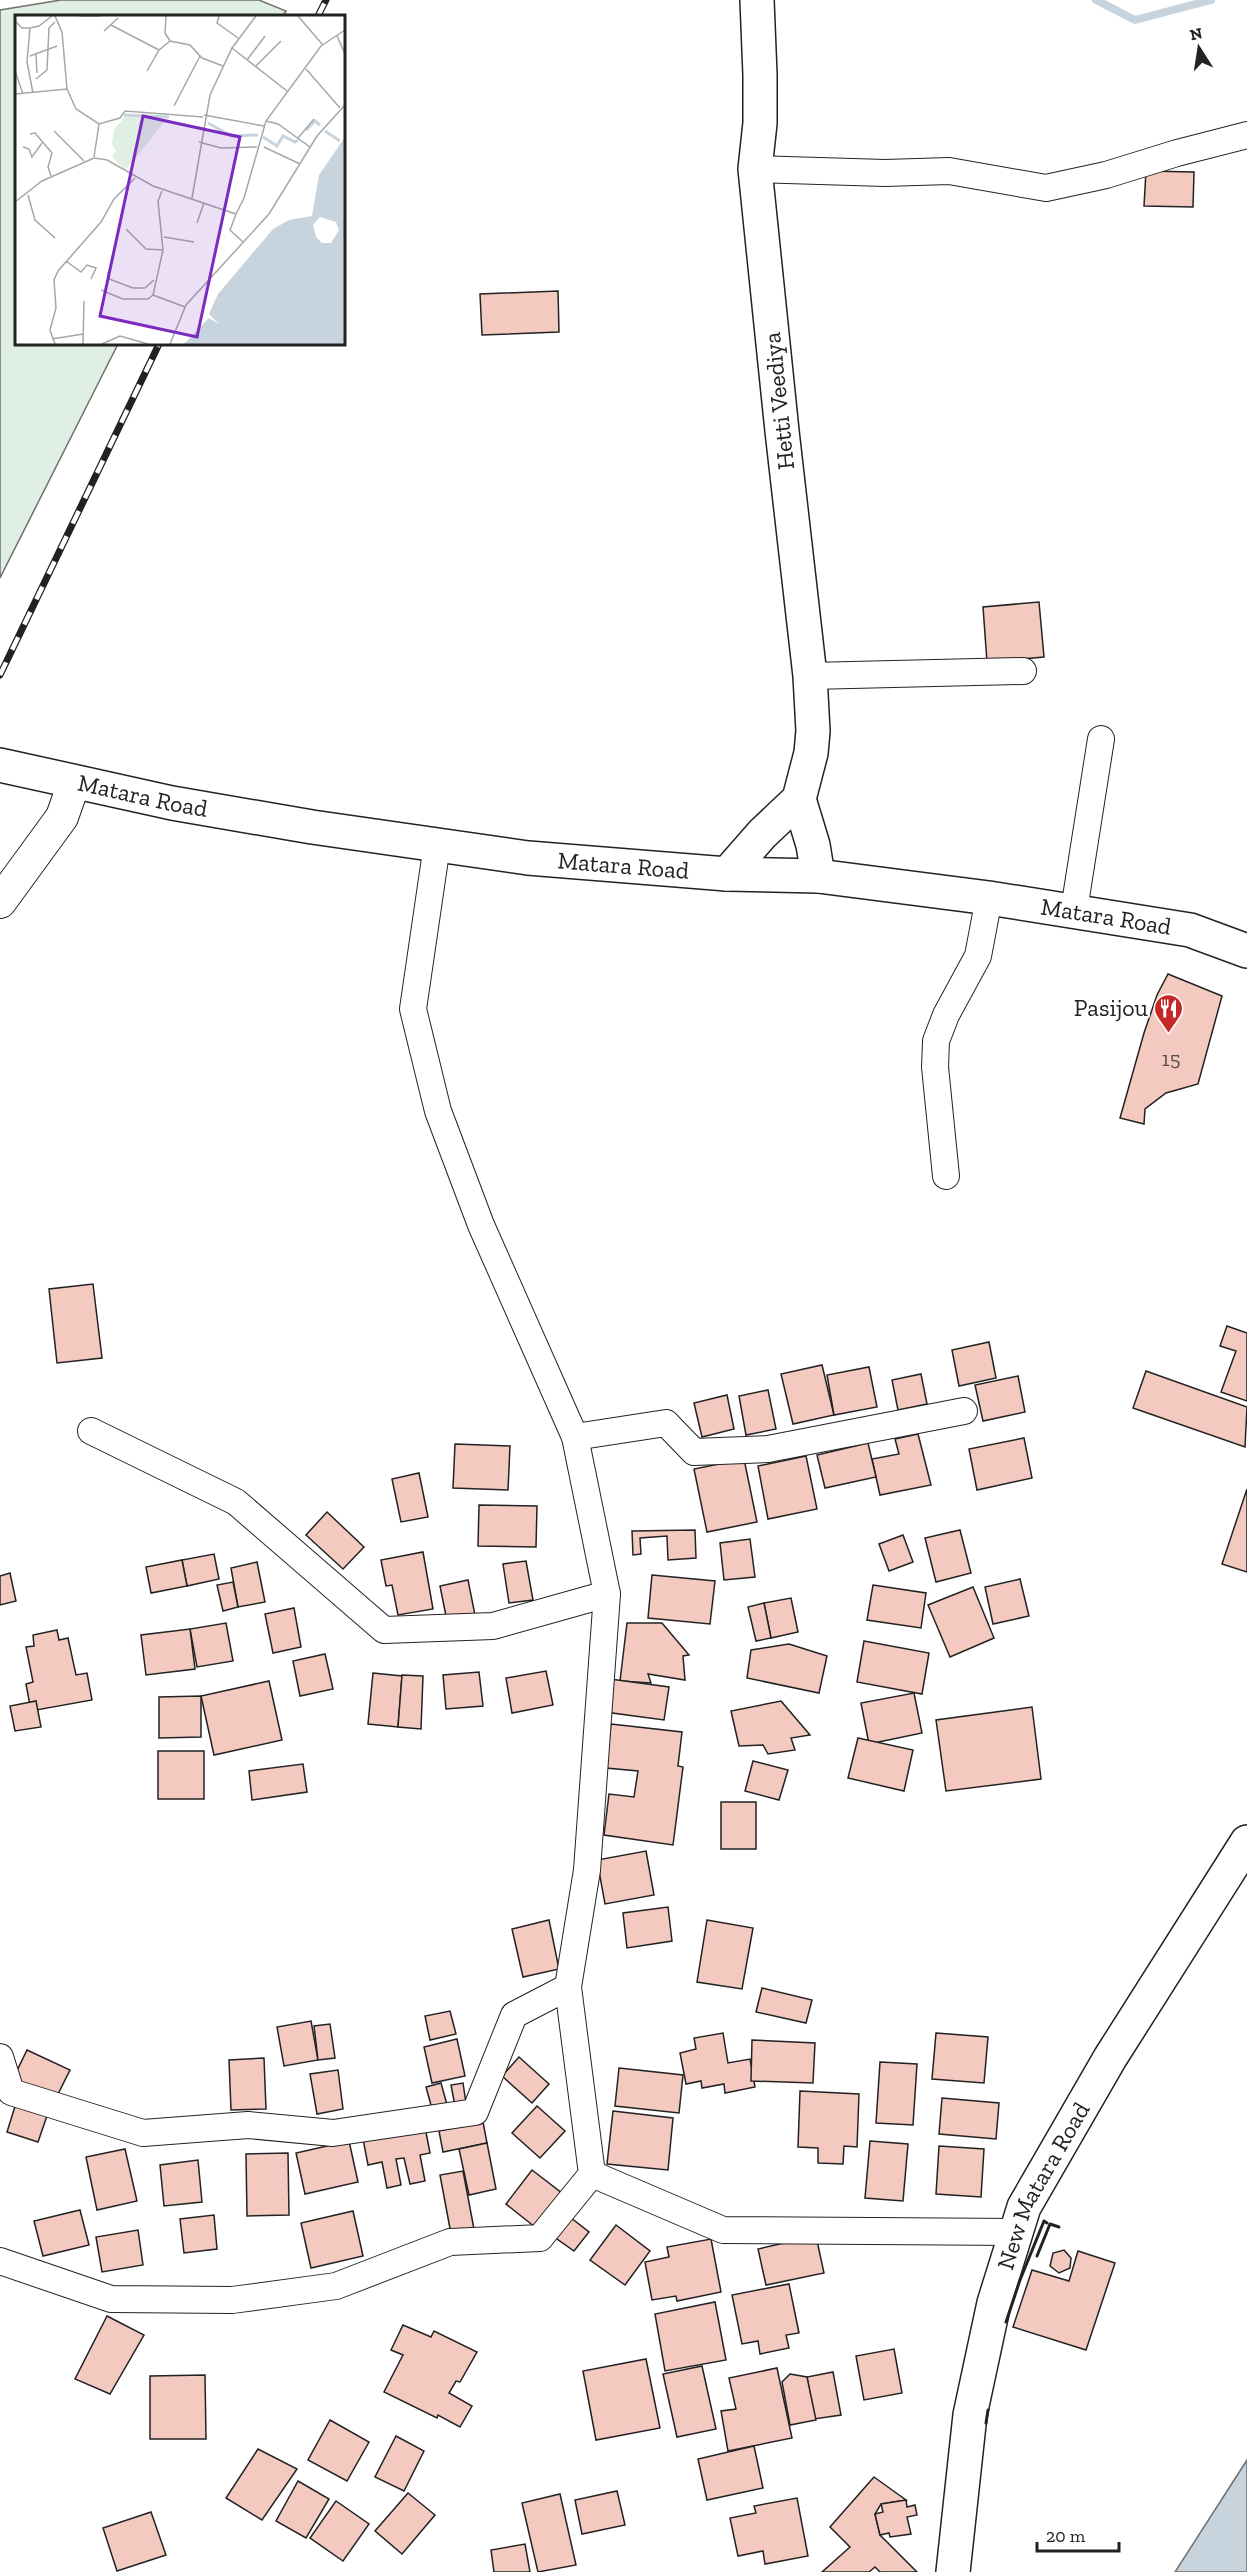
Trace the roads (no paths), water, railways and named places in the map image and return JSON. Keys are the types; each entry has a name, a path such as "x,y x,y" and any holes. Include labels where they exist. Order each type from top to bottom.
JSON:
{"main road":[{"name":"Hetti Veediya","path":"757,0 760,85 755,169 813,708 812,753 799,799"},
{"name":"Matara Road","path":"0,765 74,783 184,805 528,858 726,874 818,876 1074,910 1190,930 1247,951"},
{"path":"726,874 762,834 799,799 813,845 818,876"},
{"name":"New Matara Road","path":"953,2572 970,2415 994,2303 1024,2207 1057,2147 1247,1842"}],"street":[{"path":"755,169 885,173 949,171 1046,188 1106,175 1247,135"},
{"path":"810,676 1023,671"},
{"path":"1074,910 1101,739"},
{"path":"0,902 62,817 74,783"},
{"path":"0,2261 111,2299 231,2300 336,2286 450,2242 540,2238 592,2174 568,1987 587,1870 607,1594 575,1437 481,1225 438,1112 412,1009 437,845"},
{"path":"946,1176 935,1067 936,1041 946,1015 978,956 989,898"},
{"path":"575,1437 666,1423 694,1452 768,1449 964,1411"},
{"path":"91,1431 236,1502 384,1630 493,1626 607,1594"},
{"path":"0,2057 10,2092 143,2133 248,2125 333,2133 475,2112 514,2015 568,1987"},
{"path":"592,2174 723,2230 1017,2232"}],"waterway":[{"path":"1096,0 1135,20 1211,0"}],"railway":[{"path":"318,15 326,0"},
{"path":"0,675 159,345"}],"place":[{"name":"Pasijou","path":"1169,1034"}]}
